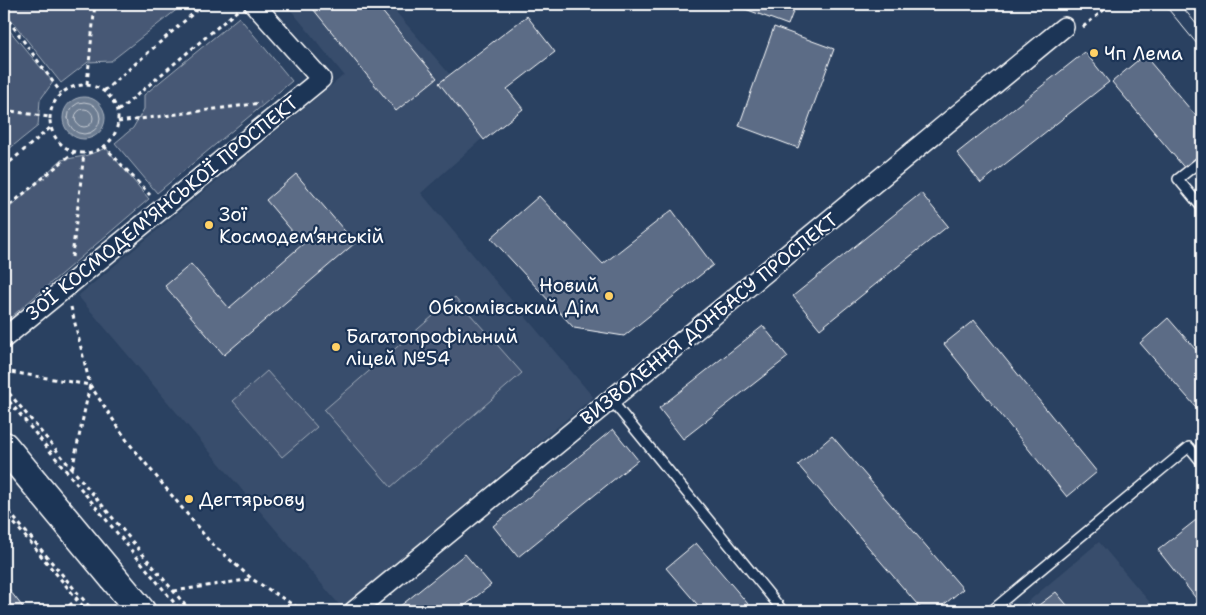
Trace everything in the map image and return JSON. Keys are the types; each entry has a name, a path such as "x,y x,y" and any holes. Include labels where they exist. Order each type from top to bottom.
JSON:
{"main road":[{"path":"4,446 141,611"}],"street":[{"name":"ЗОЇ КОСМОДЕМ’ЯНСЬКОЇ ПРОСПЕКТ","path":"4,338 321,79 246,7"},
{"name":"ВИЗВОЛЕННЯ ДОНБАСУ ПРОСПЕКТ","path":"354,611 1064,28"}],"lane":[{"path":"1202,160 1178,179 1202,208"},
{"path":"610,400 783,611"},
{"path":"991,611 1189,447 1202,462"}],"path":[{"path":"87,84 96,4"},
{"path":"104,90 204,4"},
{"path":"118,111 246,7"},
{"path":"4,14 61,93"},
{"path":"87,84 99,87 112,99 118,111 118,122 114,134 104,146 94,152 74,152 62,146 54,137 50,128 49,117 52,104 61,93 73,86 87,84"},
{"path":"118,122 297,98"},
{"path":"4,110 49,117"},
{"path":"4,167 50,128"},
{"path":"104,146 162,208"},
{"path":"4,210 74,152"},
{"path":"84,153 68,285 69,301 90,385 128,442 210,542 252,579 303,611"},
{"path":"4,371 90,385"},
{"path":"72,470 90,385"},
{"path":"4,387 190,611"},
{"path":"4,395 181,611"},
{"path":"4,506 93,611"},
{"path":"4,511 87,611"},
{"path":"173,591 252,579"},
{"path":"63,611 77,599"}],"shaded area":[{"path":"4,4 184,4 111,61 88,62 61,83 4,11"},
{"name":"Багатопрофільний ліцей №54","path":"286,4 389,4 495,127 421,193 593,397 342,608 78,296 344,75"},
{"path":"239,17 292,81 157,193 115,143 133,128 144,109 144,95"},
{"path":"4,24 53,82 40,100 38,126 4,153"},
{"path":"106,148 149,199 4,323 4,213 61,160 85,156"},
{"path":"455,297 522,373 391,487 324,410"},
{"path":"267,371 317,427 282,457 233,401"},
{"path":"1099,542 1157,611 1017,611"}],"water":[{"path":"84,97 99,103 105,118 99,133 84,139 69,133 63,118 69,103"}],"building":[{"path":"309,4 376,4 437,78 396,111"},
{"path":"732,4 796,4 788,25"},
{"path":"527,16 555,52 507,89 523,109 484,140 439,83"},
{"path":"774,27 834,49 798,148 739,126"},
{"path":"1085,52 1109,82 981,183 957,153"},
{"path":"1144,55 1202,123 1202,158 1187,171 1112,82"},
{"path":"296,174 355,243 224,355 165,286 191,264 229,308 303,244 266,200"},
{"path":"921,193 948,226 820,329 793,296"},
{"name":"Новий Обкомівський Дім","path":"539,196 603,264 672,210 713,265 624,336 574,328 491,238"},
{"path":"1168,318 1202,357 1202,414 1140,343"},
{"path":"974,320 1097,472 1067,497 944,344"},
{"path":"763,326 788,357 683,439 659,408"},
{"path":"613,429 638,460 518,557 493,526"},
{"path":"832,436 963,589 936,611 923,611 798,465"},
{"path":"1196,520 1202,528 1202,606 1158,550"},
{"path":"696,543 754,611 703,611 666,568"},
{"path":"465,554 491,585 458,611 394,611"},
{"path":"4,583 25,610 4,611"},
{"path":"1056,592 1072,611 1031,611"}],"tram line":[{"path":"1164,4 1202,50"},
{"path":"1180,4 1202,31"}],"place":[{"name":"Чп Лема","path":"1094,53"},
{"name":"Зої Космодем’янській","path":"209,225"},
{"name":"Новий Обкомівський Дім","path":"609,296"},
{"name":"Багатопрофільний ліцей №54","path":"336,347"},
{"name":"Дегтярьову","path":"189,499"}]}
